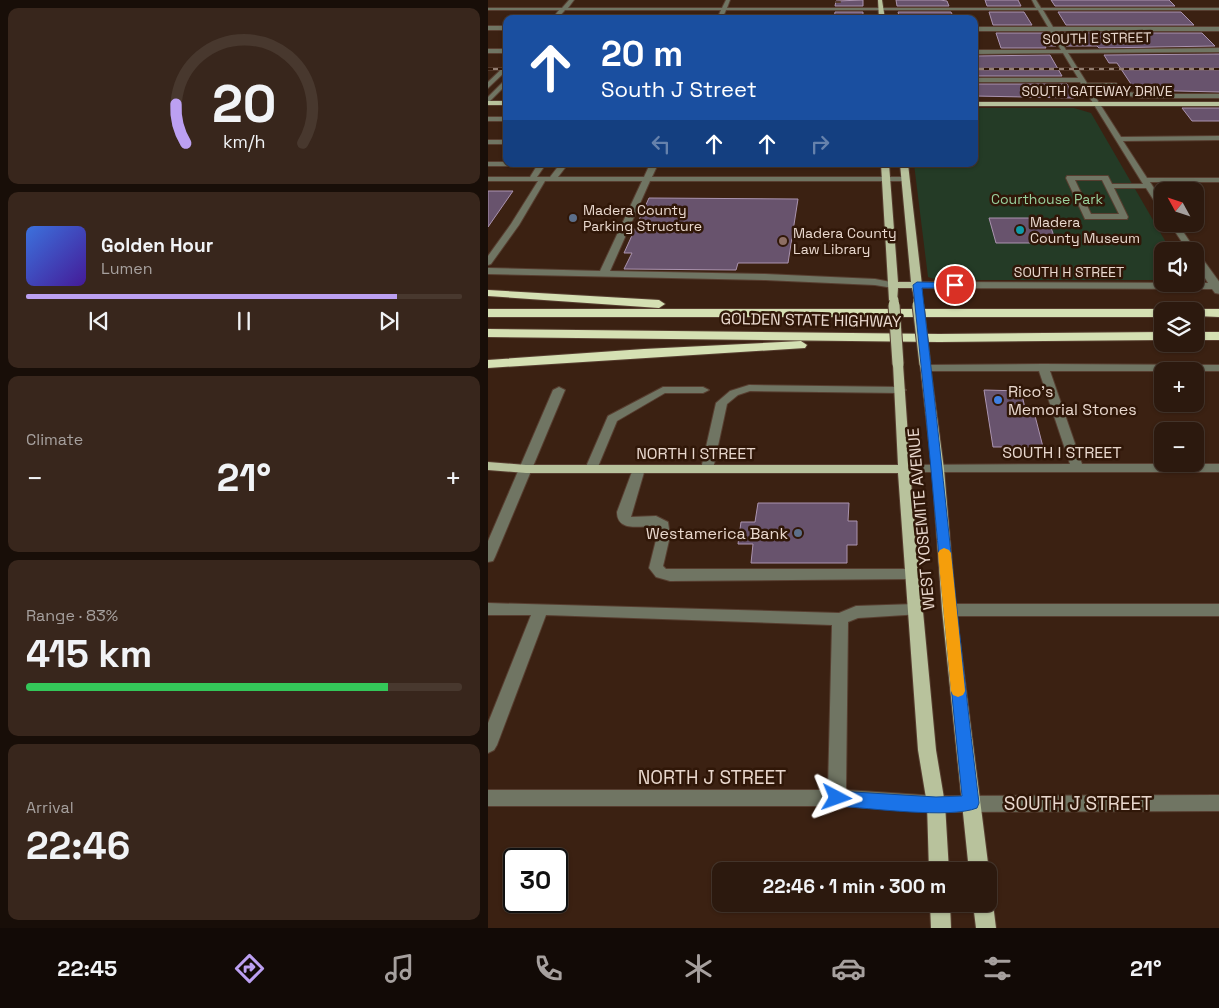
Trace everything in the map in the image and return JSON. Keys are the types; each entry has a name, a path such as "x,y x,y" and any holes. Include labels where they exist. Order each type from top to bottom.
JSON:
{"highway":[{"path":"488,293 798,312"},
{"name":"GOLDEN STATE HIGHWAY","path":"488,313 1154,313"},
{"path":"1204,313 1220,313"},
{"name":"GOLDEN STATE HIGHWAY","path":"488,333 939,338 1154,336"},
{"path":"1204,336 1220,336"},
{"path":"488,364 939,338"}],"main road":[{"path":"880,0 881,15"},
{"path":"488,102 503,103"},
{"name":"SOUTH GATEWAY DRIVE","path":"978,104 1220,104"},
{"name":"WEST YOSEMITE AVENUE","path":"885,167 904,469 927,750 936,804 939,862"},
{"name":"WEST YOSEMITE AVENUE","path":"904,167 938,469 949,610 978,862"},
{"path":"893,285 917,285"},
{"name":"NORTH I STREET","path":"488,466 526,469 904,469"},
{"path":"940,912 941,928"},
{"path":"984,912 986,928"}],"street":[{"path":"558,15 572,0"},
{"path":"721,15 728,0"},
{"path":"825,0 825,9"},
{"path":"954,0 959,15"},
{"path":"970,0 974,9"},
{"path":"1034,0 1096,104 1154,194"},
{"path":"488,9 564,9 578,7 634,9 653,7 825,9 838,5 880,9 1110,7 1220,9"},
{"path":"571,14 578,7"},
{"path":"630,15 634,9"},
{"path":"769,15 771,9"},
{"path":"780,9 780,15"},
{"path":"800,15 801,9"},
{"path":"1194,9 1201,16"},
{"path":"1208,22 1218,29"},
{"path":"488,28 503,28"},
{"path":"978,29 1218,29"},
{"name":"SOUTH E STREET","path":"978,52 1220,50"},
{"path":"488,51 503,51"},
{"path":"488,86 491,79 503,69"},
{"path":"1111,77 1123,93 1139,96 1220,96"},
{"path":"978,80 1083,81 1116,85"},
{"path":"488,102 503,85"},
{"path":"488,119 503,120"},
{"path":"488,138 503,138"},
{"path":"1119,139 1220,138"},
{"path":"488,142 503,142"},
{"path":"488,164 503,164"},
{"path":"532,179 540,167"},
{"path":"488,262 547,179 561,167"},
{"path":"604,273 653,167"},
{"path":"1070,178 1105,178 1109,186 1124,217 1088,216 1070,178"},
{"path":"488,179 905,179"},
{"path":"1109,186 1220,180"},
{"path":"1204,268 1218,288"},
{"path":"488,271 765,277 875,282 893,285"},
{"name":"SOUTH H STREET","path":"917,285 1218,288"},
{"path":"926,366 1220,368"},
{"path":"1043,367 1077,468"},
{"path":"707,469 722,404 734,393 749,388 900,390"},
{"path":"488,557 560,390"},
{"path":"591,469 612,419 663,390 703,390"},
{"name":"SOUTH I STREET","path":"904,469 1220,468"},
{"path":"639,469 624,512 624,518 628,522 656,522 664,525 665,532 656,560 656,568 661,573 670,576 913,574"},
{"path":"488,609 541,608 840,619 856,612 916,610"},
{"path":"488,745 541,608"},
{"path":"949,610 1220,610"},
{"path":"837,798 840,619"},
{"name":"NORTH J STREET","path":"488,798 837,798 936,804"},
{"name":"SOUTH J STREET","path":"936,804 1220,803"}],"green space":[{"name":"Courthouse Park","path":"978,108 1074,108 1091,113 1154,222 1154,232 1160,232 1166,242 1154,242 1154,280 938,280 928,277 914,167 978,167"}],"building":[{"path":"863,0 863,6 835,6 836,1"},
{"path":"896,0 940,0 947,1 949,6 897,6"},
{"path":"985,0 1018,0 1021,6 987,6"},
{"path":"1051,0 1169,0 1175,6 1055,6"},
{"path":"835,12 863,12 863,15 835,15"},
{"path":"898,12 951,12 952,15 899,15"},
{"path":"989,12 1024,12 1032,25 993,25"},
{"path":"1058,12 1181,12 1194,25 1066,25"},
{"path":"996,33 1049,33 1056,46 1045,46 1046,48 1001,48"},
{"path":"1058,33 1202,33 1215,46 1099,48 1097,46 1066,46"},
{"path":"1220,54 1220,92 1135,90 1117,63 1109,63 1104,55"},
{"path":"1050,55 1062,76 978,76 978,56"},
{"path":"978,84 1067,84 1074,98 978,96"},
{"path":"1182,108 1220,108 1220,121 1192,121"},
{"path":"488,191 513,191 488,227"},
{"path":"649,198 798,199 788,263 738,263 736,270 624,269 632,253 624,253"},
{"name":"Madera County Museum","path":"989,218 1032,218 1034,222 1049,222 1055,239 1038,239 1039,243 996,243"},
{"path":"984,390 1021,391 1025,408 1033,408 1043,447 993,447"},
{"name":"Westamerica Bank","path":"758,503 849,503 848,521 857,521 857,545 847,545 847,563 751,563 753,544 738,544 741,522 755,522"}],"railway":[{"path":"488,69 503,69"},
{"path":"978,69 1220,69"}],"slow traffic":[{"path":"944,553 958,691"}],"place":[{"name":"Madera County Parking Structure","path":"573,218"},
{"name":"Madera County Museum","path":"1020,230"},
{"name":"Madera County Law Library","path":"783,241"},
{"name":"Rico's Memorial Stones","path":"998,400"},
{"name":"Westamerica Bank","path":"798,533"}],"route":[{"path":"837,798 936,804 971,803 949,610 938,469 917,285 955,285"}]}
